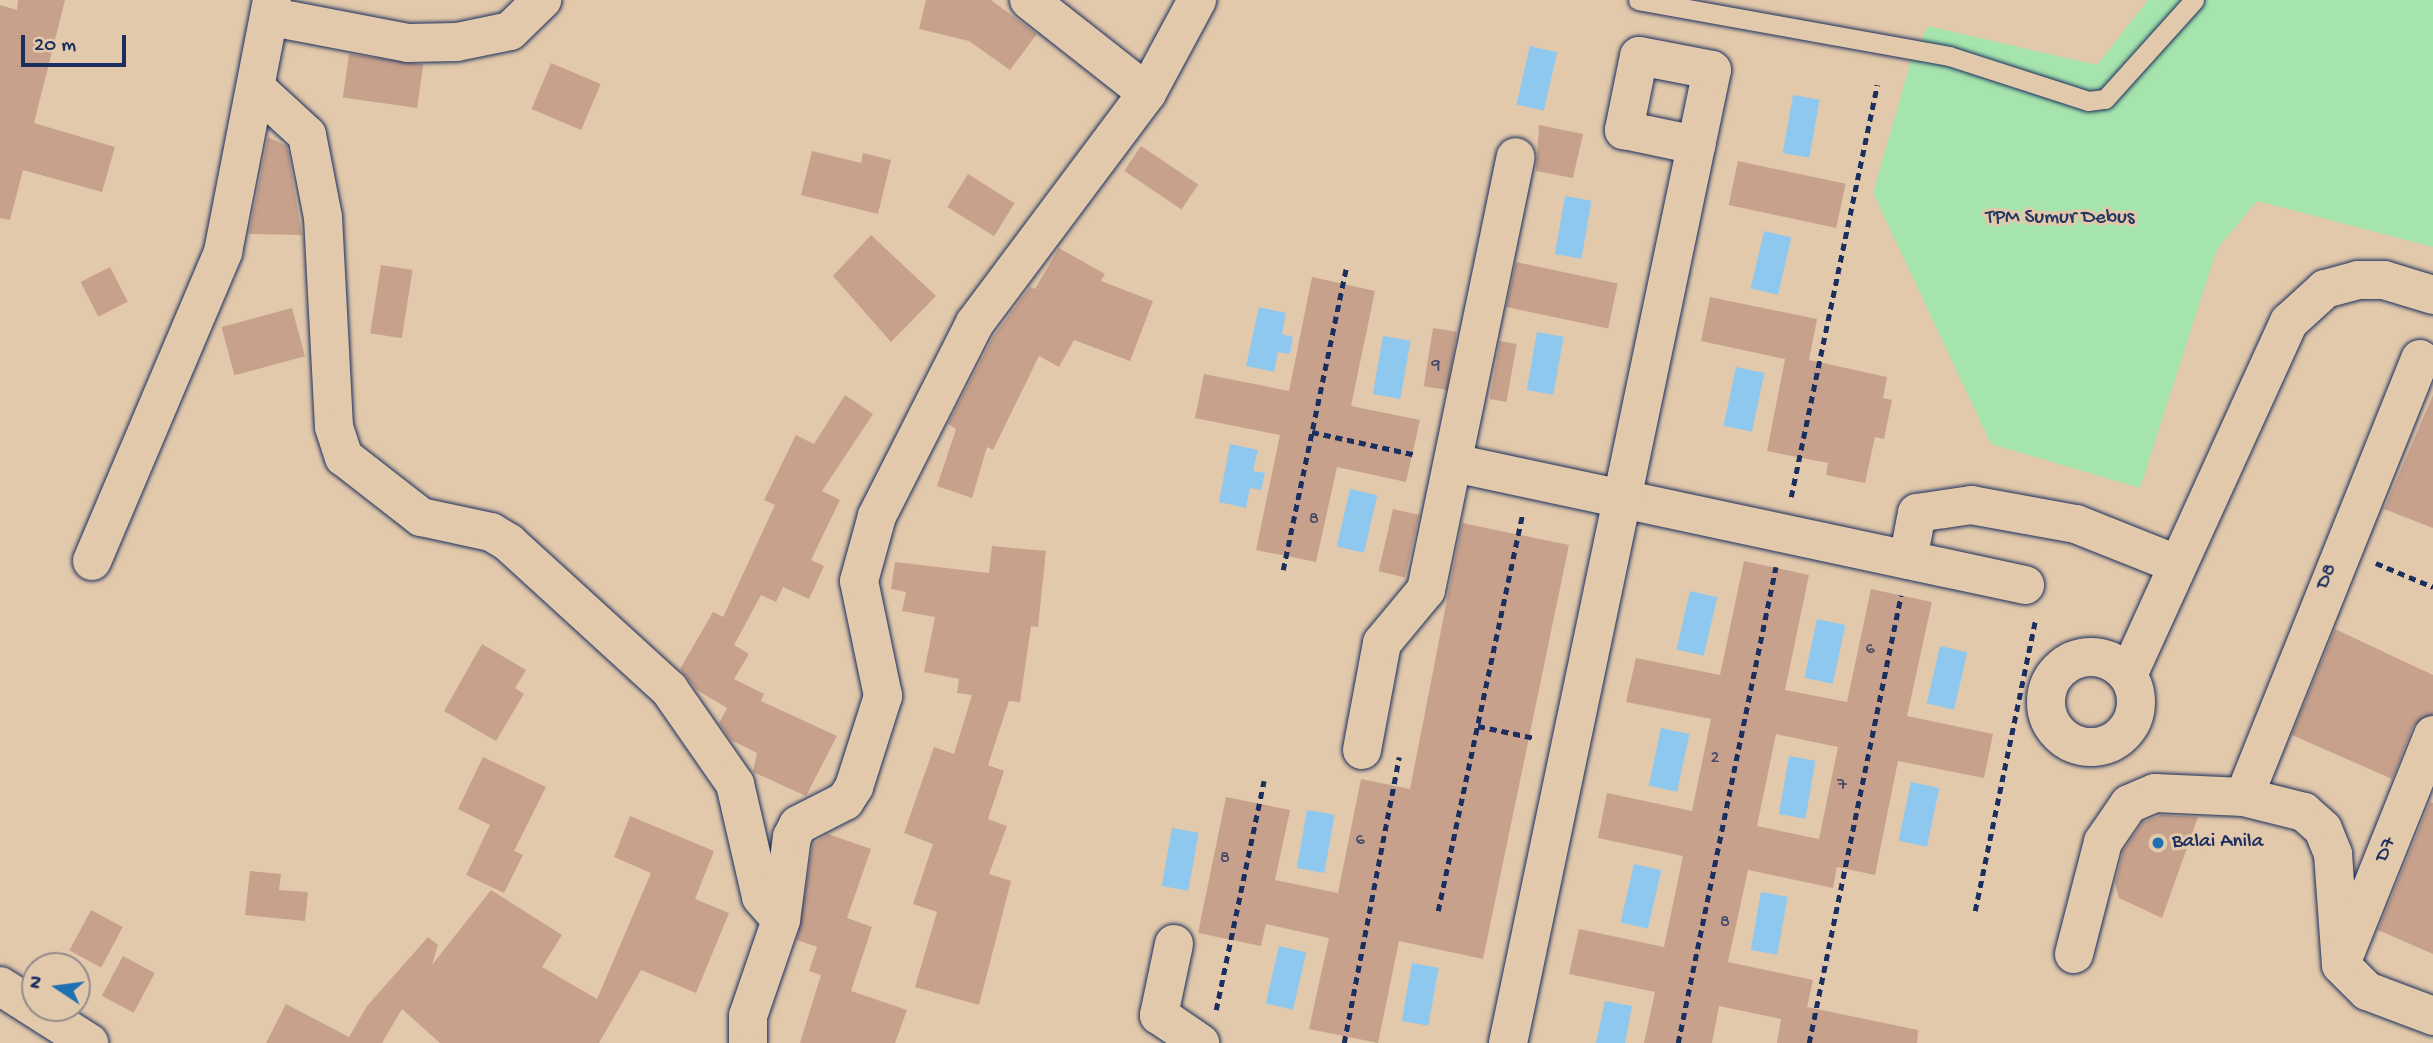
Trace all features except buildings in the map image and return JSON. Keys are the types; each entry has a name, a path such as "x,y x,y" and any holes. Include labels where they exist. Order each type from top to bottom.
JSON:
{"street":[{"path":"92,561 223,252 272,9 408,43 457,42 510,31 542,0"},
{"path":"1029,0 1147,93"},
{"path":"748,1043 747,1016 781,920 794,831 845,801 855,788 883,696 859,581 877,516 975,323 1147,93 1197,0"},
{"path":"257,89 307,135 323,217 334,427 344,457 421,517 481,529 509,543 669,689 736,784 761,897 781,920"},
{"path":"1508,1043 1696,145"},
{"path":"1362,750 1382,643 1426,590 1516,157"},
{"path":"2128,675 2174,564 2289,322 2325,289 2358,280 2384,280 2433,295"},
{"name":"D8","path":"2244,797 2339,548 2420,359"},
{"path":"1454,463 2025,585"},
{"path":"1908,560 1917,513 1971,505 2076,524 2174,564"},
{"name":"D7","path":"2341,965 2433,736"},
{"path":"2074,954 2103,842 2129,804 2155,793 2244,797 2304,812 2323,829 2333,854 2341,965 2367,991 2433,1016"},
{"path":"1174,944 1158,1015 1207,1030"},
{"path":"0,986 89,1043"}],"lane":[{"path":"1638,0 1949,56 2088,101 2105,99 2194,0"}],"path":[{"path":"1283,570 1346,268"},
{"path":"1312,432 1454,463"},
{"path":"1438,911 1530,479"},
{"path":"2339,548 2433,587"},
{"path":"1809,1043 1908,560"},
{"path":"1975,911 2036,622 2025,585"},
{"path":"1478,726 1570,745"},
{"path":"1344,1043 1401,758"},
{"path":"1207,1030 1264,781"}],"green space":[{"name":"TPM Sumur Debus","path":"2148,0 2433,0 2433,247 2257,201 2217,249 2140,488 1991,444 1873,193 1911,61 1928,26 2097,65"}],"water":[{"path":"1530,46 1557,52 1544,111 1517,104"},
{"path":"1793,95 1820,100 1809,158 1783,153"},
{"path":"1565,196 1592,201 1581,259 1555,254"},
{"path":"1764,231 1791,237 1778,295 1751,288"},
{"path":"1259,307 1286,313 1282,334 1293,337 1290,354 1278,352 1274,372 1246,366"},
{"path":"1537,332 1564,337 1553,395 1527,390"},
{"path":"1383,336 1411,341 1400,399 1373,394"},
{"path":"1736,367 1764,373 1752,432 1724,426"},
{"path":"1230,444 1258,450 1253,471 1265,473 1261,490 1250,488 1246,508 1219,502"},
{"path":"1350,489 1377,495 1364,553 1337,546"},
{"path":"1690,591 1717,597 1704,656 1677,649"},
{"path":"1817,619 1845,625 1833,684 1805,678"},
{"path":"1940,646 1967,652 1954,710 1927,703"},
{"path":"1661,728 1689,734 1677,792 1649,786"},
{"path":"1789,756 1816,761 1805,819 1779,814"},
{"path":"1911,782 1939,788 1927,847 1899,841"},
{"path":"1307,810 1335,815 1324,873 1297,868"},
{"path":"1172,828 1199,833 1188,891 1162,886"},
{"path":"1634,864 1661,870 1648,929 1621,922"},
{"path":"1761,892 1788,897 1777,955 1751,950"},
{"path":"1279,946 1306,952 1293,1010 1266,1003"},
{"path":"1412,963 1439,968 1428,1026 1402,1021"},
{"path":"1605,1001 1632,1006 1625,1043 1596,1043"}],"place":[{"name":"Balai Anila","path":"2158,843"}]}
